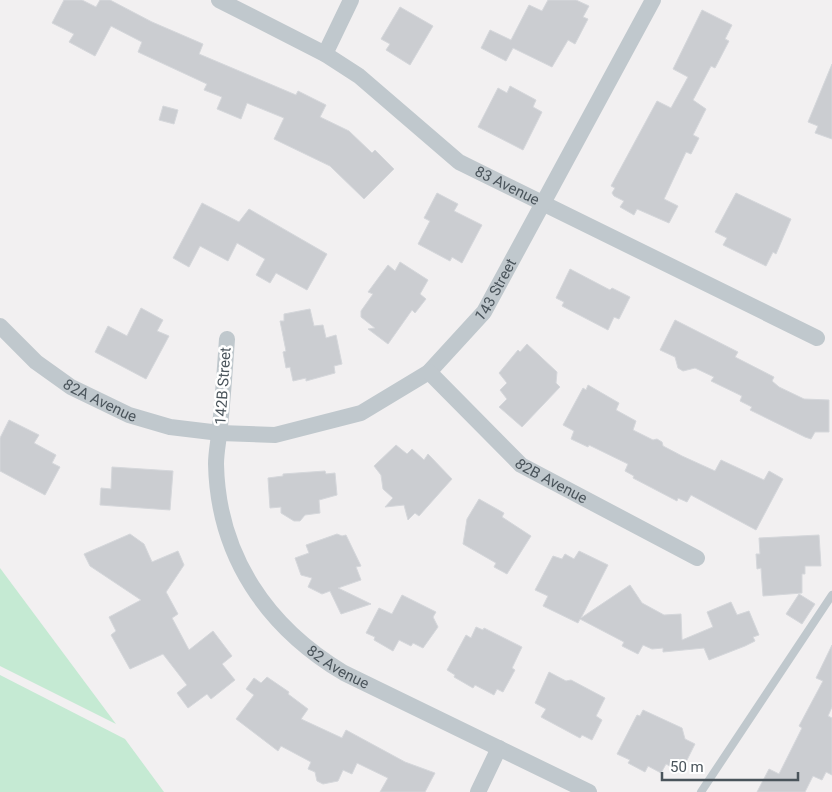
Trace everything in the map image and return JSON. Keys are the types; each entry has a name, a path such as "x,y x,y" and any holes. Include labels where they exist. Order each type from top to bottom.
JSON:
{"street":[{"name":"83 Avenue","path":"219,0 325,54 359,76 458,162 544,202 817,338"},
{"path":"325,54 351,0"},
{"name":"143 Street","path":"220,433 275,435 361,413 429,372 484,312 652,0"},
{"name":"82A Avenue","path":"0,326 36,362 89,398 150,422 170,427 220,433"},
{"name":"142B Street","path":"220,433 227,339"},
{"name":"82B Avenue","path":"429,372 521,466 697,558"},
{"name":"82 Avenue","path":"220,433 216,462 218,487 226,528 237,559 255,591 275,619 314,654 344,673 589,792"},
{"path":"478,792 499,748"}],"lane":[{"path":"701,792 832,595"}],"green space":[{"path":"0,568 116,724 0,666"},
{"path":"0,675 125,739 164,792 0,792"}],"building":[{"path":"64,0 82,0 96,7 100,0 110,0 152,22 203,44 199,54 296,95 298,91 326,105 320,117 349,131 372,153 375,150 394,169 364,199 330,166 274,139 284,118 247,103 241,119 217,109 222,97 204,90 207,84 138,52 142,42 111,26 95,56 69,42 74,34 52,23"},
{"path":"548,0 576,0 589,6 583,17 588,19 575,44 568,40 552,67 513,48 506,61 481,48 490,30 511,40 529,5 542,11"},
{"path":"400,7 433,26 410,65 386,50 390,44 381,39"},
{"path":"702,10 732,25 725,39 729,41 715,68 711,66 693,100 706,109 693,135 699,138 691,154 686,152 664,199 678,206 669,223 637,209 634,215 620,207 624,201 614,196 612,193 615,188 611,186 657,101 671,108 688,77 673,69"},
{"path":"832,64 832,139 815,133 818,126 808,122"},
{"path":"510,86 536,100 533,107 542,112 523,150 478,127 498,88 507,93"},
{"path":"163,106 178,110 174,124 159,120"},
{"path":"437,193 458,204 454,211 482,225 462,263 452,257 450,261 418,244 430,221 424,218"},
{"path":"736,193 791,219 776,254 773,252 766,266 723,245 727,238 715,232"},
{"path":"202,203 239,222 249,209 327,254 307,290 276,273 270,283 256,275 265,259 237,243 228,261 200,246 189,267 173,258"},
{"path":"400,262 428,280 420,294 426,299 415,313 412,310 388,344 368,329 375,328 361,317 361,311 373,294 368,292 388,265 395,271"},
{"path":"570,269 610,290 612,288 630,297 619,319 614,317 608,330 562,306 564,302 556,298"},
{"path":"141,308 163,320 157,331 169,336 146,379 95,352 108,326 127,336"},
{"path":"310,309 314,326 323,325 326,338 336,335 342,364 334,366 335,373 306,381 306,378 293,381 290,367 286,368 283,352 286,351 280,321 284,321 284,314"},
{"path":"675,320 738,352 735,357 774,377 772,381 779,387 804,399 829,400 829,432 815,432 811,439 805,437 750,410 752,407 740,401 742,396 711,381 714,377 695,368 683,371 678,368 675,357 660,350"},
{"path":"527,344 557,372 556,383 560,387 522,427 499,407 507,399 500,390 507,383 499,373 518,350 520,352"},
{"path":"588,385 619,403 616,410 636,421 633,430 653,440 657,439 662,442 663,446 682,456 715,471 721,460 764,480 769,471 783,479 756,530 691,495 687,502 678,498 677,501 633,478 634,476 625,471 628,464 589,445 588,447 571,439 574,431 563,425 583,388 586,390"},
{"path":"9,420 39,435 34,443 56,455 52,463 60,467 45,495 0,471 0,438"},
{"path":"396,445 407,454 412,449 424,460 428,454 452,479 419,516 415,513 408,520 404,505 385,507 393,498 383,489 381,475 374,466"},
{"path":"112,467 173,471 170,510 100,505 101,488 111,489"},
{"path":"325,471 326,474 335,473 337,495 319,500 320,513 305,515 300,521 294,521 281,513 281,507 270,508 268,478 283,476 283,474"},
{"path":"479,499 504,513 502,517 531,536 507,574 494,567 496,563 463,544 467,519"},
{"path":"130,534 144,544 152,562 178,551 184,565 166,592 178,614 172,618 189,650 213,631 232,656 222,664 235,680 211,699 207,694 188,708 177,693 187,685 163,654 130,669 111,635 116,631 109,617 141,600 90,566 84,554"},
{"path":"337,534 346,535 361,566 356,567 361,580 338,588 371,604 341,614 330,591 322,594 308,587 312,578 301,575 295,558 309,553 306,545"},
{"path":"819,535 821,566 805,566 805,574 802,574 802,593 763,596 761,568 757,569 756,554 760,554 759,538"},
{"path":"579,551 608,565 581,618 630,585 642,603 664,615 681,614 682,640 713,627 707,612 731,602 737,615 749,611 759,635 753,637 755,641 745,646 709,660 704,648 663,652 663,648 652,649 643,645 638,654 622,646 624,642 580,619 578,623 543,606 548,596 535,590 553,556 562,559 565,554 574,559"},
{"path":"799,594 815,604 802,624 786,614"},
{"path":"402,595 436,612 433,617 438,627 423,648 413,643 411,646 399,640 393,651 374,640 375,637 366,633 379,608 392,614"},
{"path":"476,627 483,630 484,628 522,647 512,668 515,670 503,692 497,689 494,695 475,685 473,688 454,677 455,675 447,670 466,635 471,638"},
{"path":"832,645 832,707 828,716 832,718 832,775 826,772 822,780 813,776 805,792 757,792 769,769 779,774 802,728 799,726 823,681 816,678"},
{"path":"549,672 566,681 571,680 605,698 596,716 602,720 592,740 582,735 580,738 541,717 546,709 535,703"},
{"path":"267,677 289,692 288,694 308,709 301,719 342,738 346,730 405,762 435,773 425,792 380,792 388,778 357,763 352,774 343,770 338,781 323,784 317,781 315,772 308,769 311,762 281,746 278,751 236,719 254,695 246,689 254,678 261,683"},
{"path":"643,710 682,728 685,739 695,744 681,772 666,764 661,773 648,766 645,772 628,763 630,760 617,754 637,715 640,716"}]}
